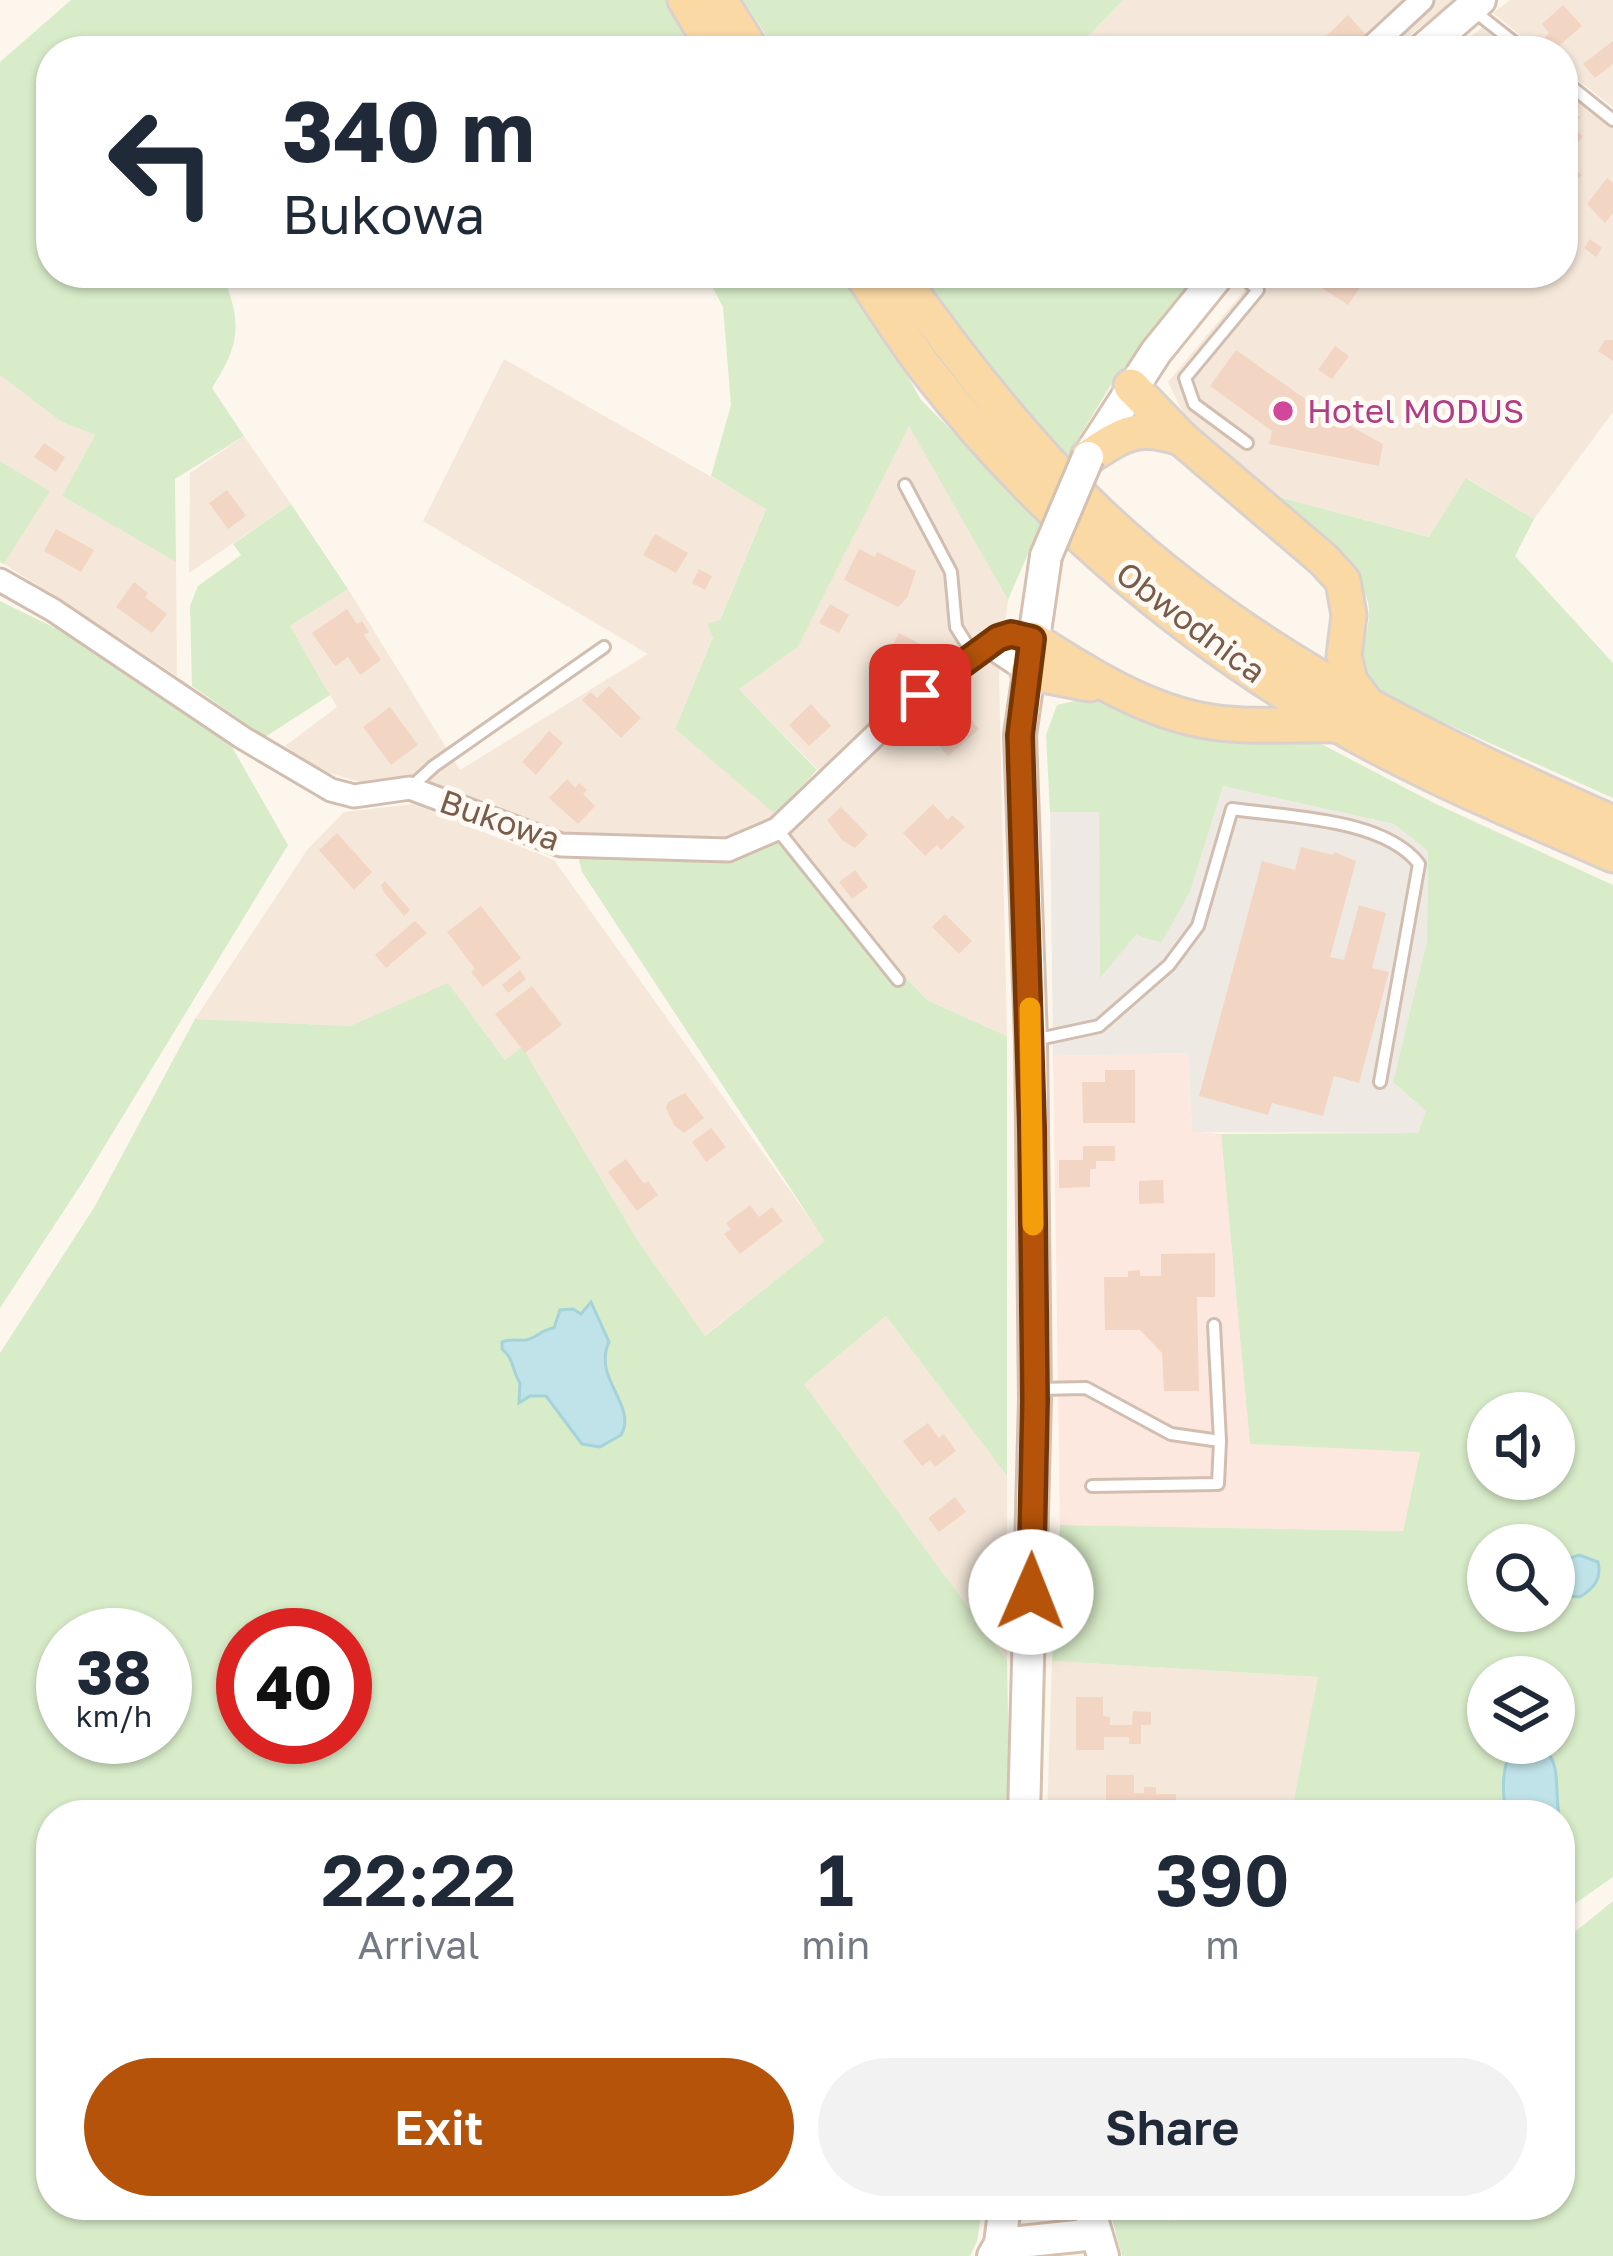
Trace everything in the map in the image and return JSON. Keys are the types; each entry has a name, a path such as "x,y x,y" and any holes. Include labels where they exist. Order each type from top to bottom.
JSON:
{"main road":[{"path":"685,0 707,36"},
{"path":"720,0 743,36"},
{"name":"Obwodnica","path":"871,288 926,368 1000,456 1085,539 1230,657 1337,724 1458,787 1613,855"},
{"name":"Obwodnica","path":"909,288 962,361 1088,503 1191,591 1278,654 1372,710 1478,764 1613,823"},
{"path":"1131,386 1181,438 1343,581 1348,600 1344,656 1350,681 1372,710"},
{"path":"1088,457 1136,430 1181,438"},
{"path":"1278,654 1311,654 1329,648 1346,633"},
{"path":"1030,656 1181,715 1211,722 1337,724"},
{"path":"1211,722 1227,716 1239,699 1240,684 1230,657"}],"street":[{"path":"1383,36 1422,0"},
{"path":"1439,36 1476,4"},
{"path":"1024,1800 1035,1390 1031,1041 1020,735 1046,556 1088,457 1131,386 1208,288"},
{"name":"Bukowa","path":"0,580 331,790 354,796 410,788 561,845 728,850 777,829 891,720 981,650 1011,634 1030,656"},
{"path":"981,650 1030,656"},
{"path":"1002,2220 996,2250 1096,2232"}],"lane":[{"path":"1476,4 1510,36"},
{"path":"1578,92 1613,119"},
{"path":"1247,443 1194,404 1185,378 1256,288"},
{"path":"905,485 951,572 956,627 981,650"},
{"path":"410,788 434,766 604,647"},
{"path":"1031,1041 1099,1027 1169,965 1198,926 1232,808 1375,832 1398,842 1419,864 1380,1082"},
{"path":"777,829 898,980"},
{"path":"1093,1486 1217,1484 1220,1441 1214,1325"},
{"path":"1035,1390 1086,1388 1171,1434 1220,1441"}],"shaded area":[{"path":"1123,0 1455,0 1409,36 1088,36"},
{"path":"1510,0 1613,0 1613,107 1578,80 1578,36 1521,36 1493,13"},
{"path":"1489,22 1507,36 1472,36"},
{"path":"1578,90 1613,117 1613,412 1534,519 1467,478 1430,537 1268,494 1193,433 1168,382 1246,288 1578,288"},
{"path":"504,359 766,508 675,729 786,823 701,849 569,840 429,791 361,782 318,770 285,746 337,707 290,626 348,589 460,770 648,654 423,521"},
{"path":"0,375 60,421 95,435 62,496 176,562 177,676 4,564 50,491 0,461"},
{"path":"909,425 1008,600 999,676 1007,1036 927,1000 777,841 835,787 739,689 798,647"},
{"path":"244,436 291,504 189,573 190,473"},
{"path":"1223,786 1394,824 1428,851 1427,941 1393,1082 1426,1111 1418,1133 1192,1132 1188,1053 1053,1056 1050,812 1099,811 1101,976 1136,935 1160,943 1190,892"},
{"path":"413,804 554,860 826,1241 704,1336 638,1241 522,1048 506,1061 448,984 350,1026 195,1019 307,850 344,812"},
{"path":"1188,1053 1192,1131 1221,1134 1250,1443 1420,1451 1403,1531 1060,1525 1053,1056"},
{"path":"886,1316 1007,1476 1007,1660 804,1384"},
{"path":"1052,1661 1319,1677 1294,1800 1047,1800"}],"green space":[{"path":"71,0 667,0 690,36 36,36 36,288 227,288 233,306 233,345 212,388 244,436 175,479 176,562 62,496 95,435 60,421 0,375 0,62"},
{"path":"743,0 1123,0 1088,36 766,36"},
{"path":"713,288 855,288 921,400 1042,521 1008,600 909,426 798,647 739,689 817,770 776,815 675,729 713,637 707,624 720,620 766,509 711,476 731,405 723,307"},
{"path":"931,288 1186,288 1112,383 1066,459"},
{"path":"0,461 50,491 4,564 0,562"},
{"path":"1466,478 1534,519 1515,556 1613,663 1613,798 1373,691 1362,657 1369,621 1365,594 1327,546 1268,494 1429,537"},
{"path":"291,504 348,589 290,626 330,695 265,737 192,686 190,606 198,586 241,555 233,544"},
{"path":"0,601 65,633 228,740 288,845 84,1180 0,1308"},
{"path":"1101,695 1306,736 1434,803 1613,885 1613,1877 1575,1904 1575,1800 1294,1800 1318,1677 1052,1661 1060,1525 1403,1531 1420,1452 1250,1444 1221,1134 1418,1133 1426,1111 1393,1082 1427,941 1428,851 1394,824 1223,786 1190,892 1161,943 1136,935 1100,978 1099,812 1050,812 1046,735 1057,705"},
{"path":"777,841 927,1000 1007,1036 1007,1476 886,1316 804,1384 1007,1660 1010,1800 36,1800 36,2220 980,2220 977,2241 970,2256 0,2256 0,1353 95,1206 195,1019 350,1026 448,983 505,1060 522,1047 638,1241 705,1336 825,1241 582,872 578,856 720,862"},
{"path":"1613,1901 1613,2256 1122,2256 1112,2220 1575,2220 1575,1932"}],"water":[{"path":"591,1302 609,1342 606,1368 625,1424 621,1435 600,1447 582,1444 546,1396 530,1396 519,1403 520,1383 502,1349 502,1342 529,1339 554,1328 560,1310 581,1314"},
{"path":"1575,1556 1598,1562 1596,1582 1580,1597 1575,1597"},
{"path":"1506,1764 1553,1764 1558,1800 1504,1800"}],"building":[{"path":"1563,5 1582,26 1570,36 1546,36 1549,33 1542,24"},
{"path":"1348,15 1367,36 1326,36"},
{"path":"1613,41 1613,64 1595,78 1583,64"},
{"path":"1607,178 1613,183 1613,213 1605,223 1587,204"},
{"path":"1590,239 1602,248 1596,257 1584,248"},
{"path":"1322,288 1360,288 1348,305"},
{"path":"1605,340 1613,340 1613,361 1598,351"},
{"path":"1335,346 1349,356 1332,379 1318,370"},
{"name":"Hotel MODUS","path":"1236,350 1318,408 1383,444 1379,466 1269,444 1272,431 1210,386"},
{"path":"44,443 65,457 56,472 34,457"},
{"path":"227,490 246,516 228,529 209,503"},
{"path":"56,529 94,550 81,572 44,551"},
{"path":"655,534 688,553 676,573 643,555"},
{"path":"859,549 875,557 877,552 916,571 907,598 898,607 844,580"},
{"path":"699,569 712,576 705,590 692,583"},
{"path":"134,582 167,614 152,633 116,607"},
{"path":"830,604 849,615 839,633 819,623"},
{"path":"347,609 357,624 362,621 369,632 364,635 381,660 360,675 348,657 335,666 312,633"},
{"path":"899,633 930,649 885,683 875,679"},
{"path":"609,686 641,718 621,738 582,700 591,692 597,698"},
{"path":"811,704 831,726 809,746 789,725"},
{"path":"957,704 979,729 948,756 927,731 935,724 933,718 938,714 942,718"},
{"path":"390,707 418,745 391,765 363,727"},
{"path":"549,731 563,743 536,775 522,762"},
{"path":"567,779 575,788 579,783 587,790 583,794 595,806 578,824 549,798"},
{"path":"933,804 948,820 952,815 965,827 941,850 937,845 925,856 903,833"},
{"path":"841,807 868,835 855,848 827,820"},
{"path":"337,833 372,872 354,890 319,850"},
{"path":"1301,847 1356,861 1330,957 1344,960 1359,905 1386,913 1372,968 1389,972 1359,1083 1334,1076 1323,1116 1272,1103 1268,1115 1199,1096 1262,861 1295,870"},
{"path":"855,870 868,887 852,899 839,882"},
{"path":"385,881 410,910 404,916 383,891"},
{"path":"481,906 521,958 483,987 447,932"},
{"path":"945,914 972,941 959,954 932,927"},
{"path":"415,921 427,933 386,968 375,955"},
{"path":"520,970 526,979 508,993 502,985"},
{"path":"532,986 562,1025 525,1053 495,1014"},
{"path":"1105,1070 1135,1070 1135,1123 1083,1123 1082,1082 1105,1082"},
{"path":"685,1093 704,1118 684,1133 666,1108"},
{"path":"711,1128 726,1147 706,1162 692,1142"},
{"path":"1083,1146 1115,1146 1115,1161 1096,1161 1096,1169 1090,1169 1090,1187 1059,1188 1059,1160 1083,1160"},
{"path":"626,1159 658,1195 637,1211 608,1172"},
{"path":"1163,1180 1164,1203 1139,1204 1139,1181"},
{"path":"750,1205 759,1217 772,1207 783,1221 740,1254 724,1234 731,1229 726,1223"},
{"path":"1215,1253 1215,1297 1197,1297 1199,1391 1164,1391 1162,1353 1140,1330 1105,1330 1104,1277 1128,1277 1128,1271 1140,1270 1140,1276 1161,1276 1161,1254"},
{"path":"928,1423 956,1451 935,1467 930,1460 922,1466 903,1441"},
{"path":"955,1497 966,1512 939,1532 928,1518"},
{"path":"1076,1697 1103,1697 1103,1716 1110,1717 1110,1725 1132,1725 1133,1711 1151,1712 1151,1725 1141,1725 1141,1744 1129,1744 1129,1737 1104,1737 1104,1750 1076,1750"},
{"path":"1106,1775 1134,1775 1134,1793 1156,1787 1156,1794 1176,1794 1176,1800 1106,1800"}],"slow traffic":[{"path":"1030,1008 1033,1225"}],"place":[{"name":"Hotel MODUS","path":"1283,411"}],"route":[{"path":"920,695 998,638 1011,634 1032,639 1020,735 1032,1128 1031,1592"}]}
